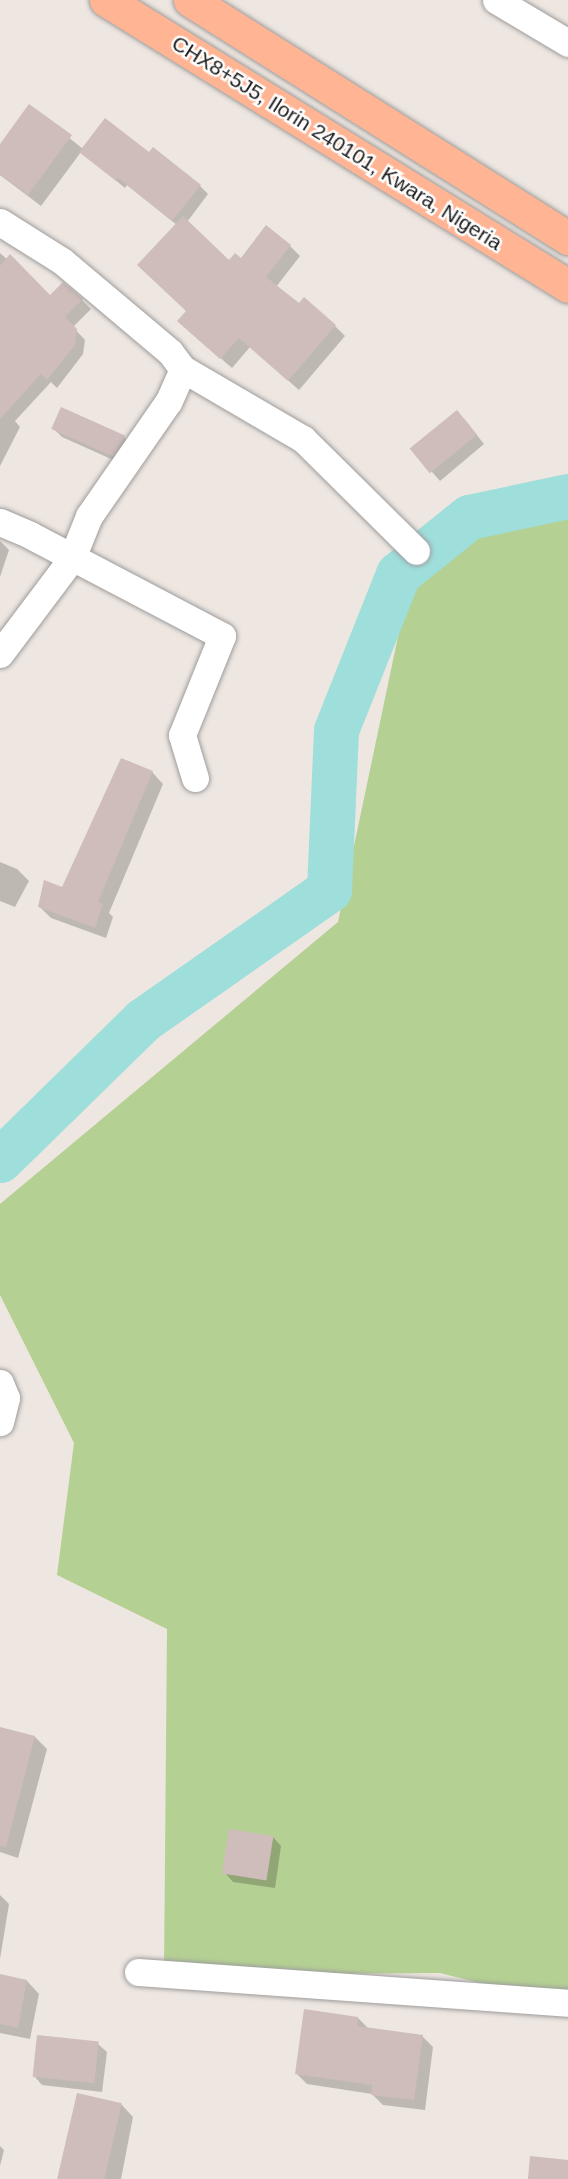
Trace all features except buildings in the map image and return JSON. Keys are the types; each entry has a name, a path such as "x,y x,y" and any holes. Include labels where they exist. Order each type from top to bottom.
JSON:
{"main road":[{"name":"CHX8+5J5, Ilorin 240101, Kwara, Nigeria","path":"106,0 568,286"},
{"name":"CHX8+5J5, Ilorin 240101, Kwara, Nigeria","path":"190,0 568,238"}],"street":[{"path":"506,3 568,43"},
{"path":"0,222 62,261 170,352 183,369 303,439 416,551"},
{"path":"0,654 72,558 89,516 168,402 183,369"},
{"path":"0,522 30,534 222,636 182,735 195,778"},
{"path":"0,1383 6,1398 0,1422"},
{"path":"138,1972 568,2003"}],"green space":[{"path":"568,505 568,2005 440,1973 164,1975 167,1629 57,1575 74,1443 0,1295 0,1204 338,922 416,551"}],"waterway":[{"path":"0,1160 143,1020 329,890 336,730 398,574 469,517 568,496"}]}
